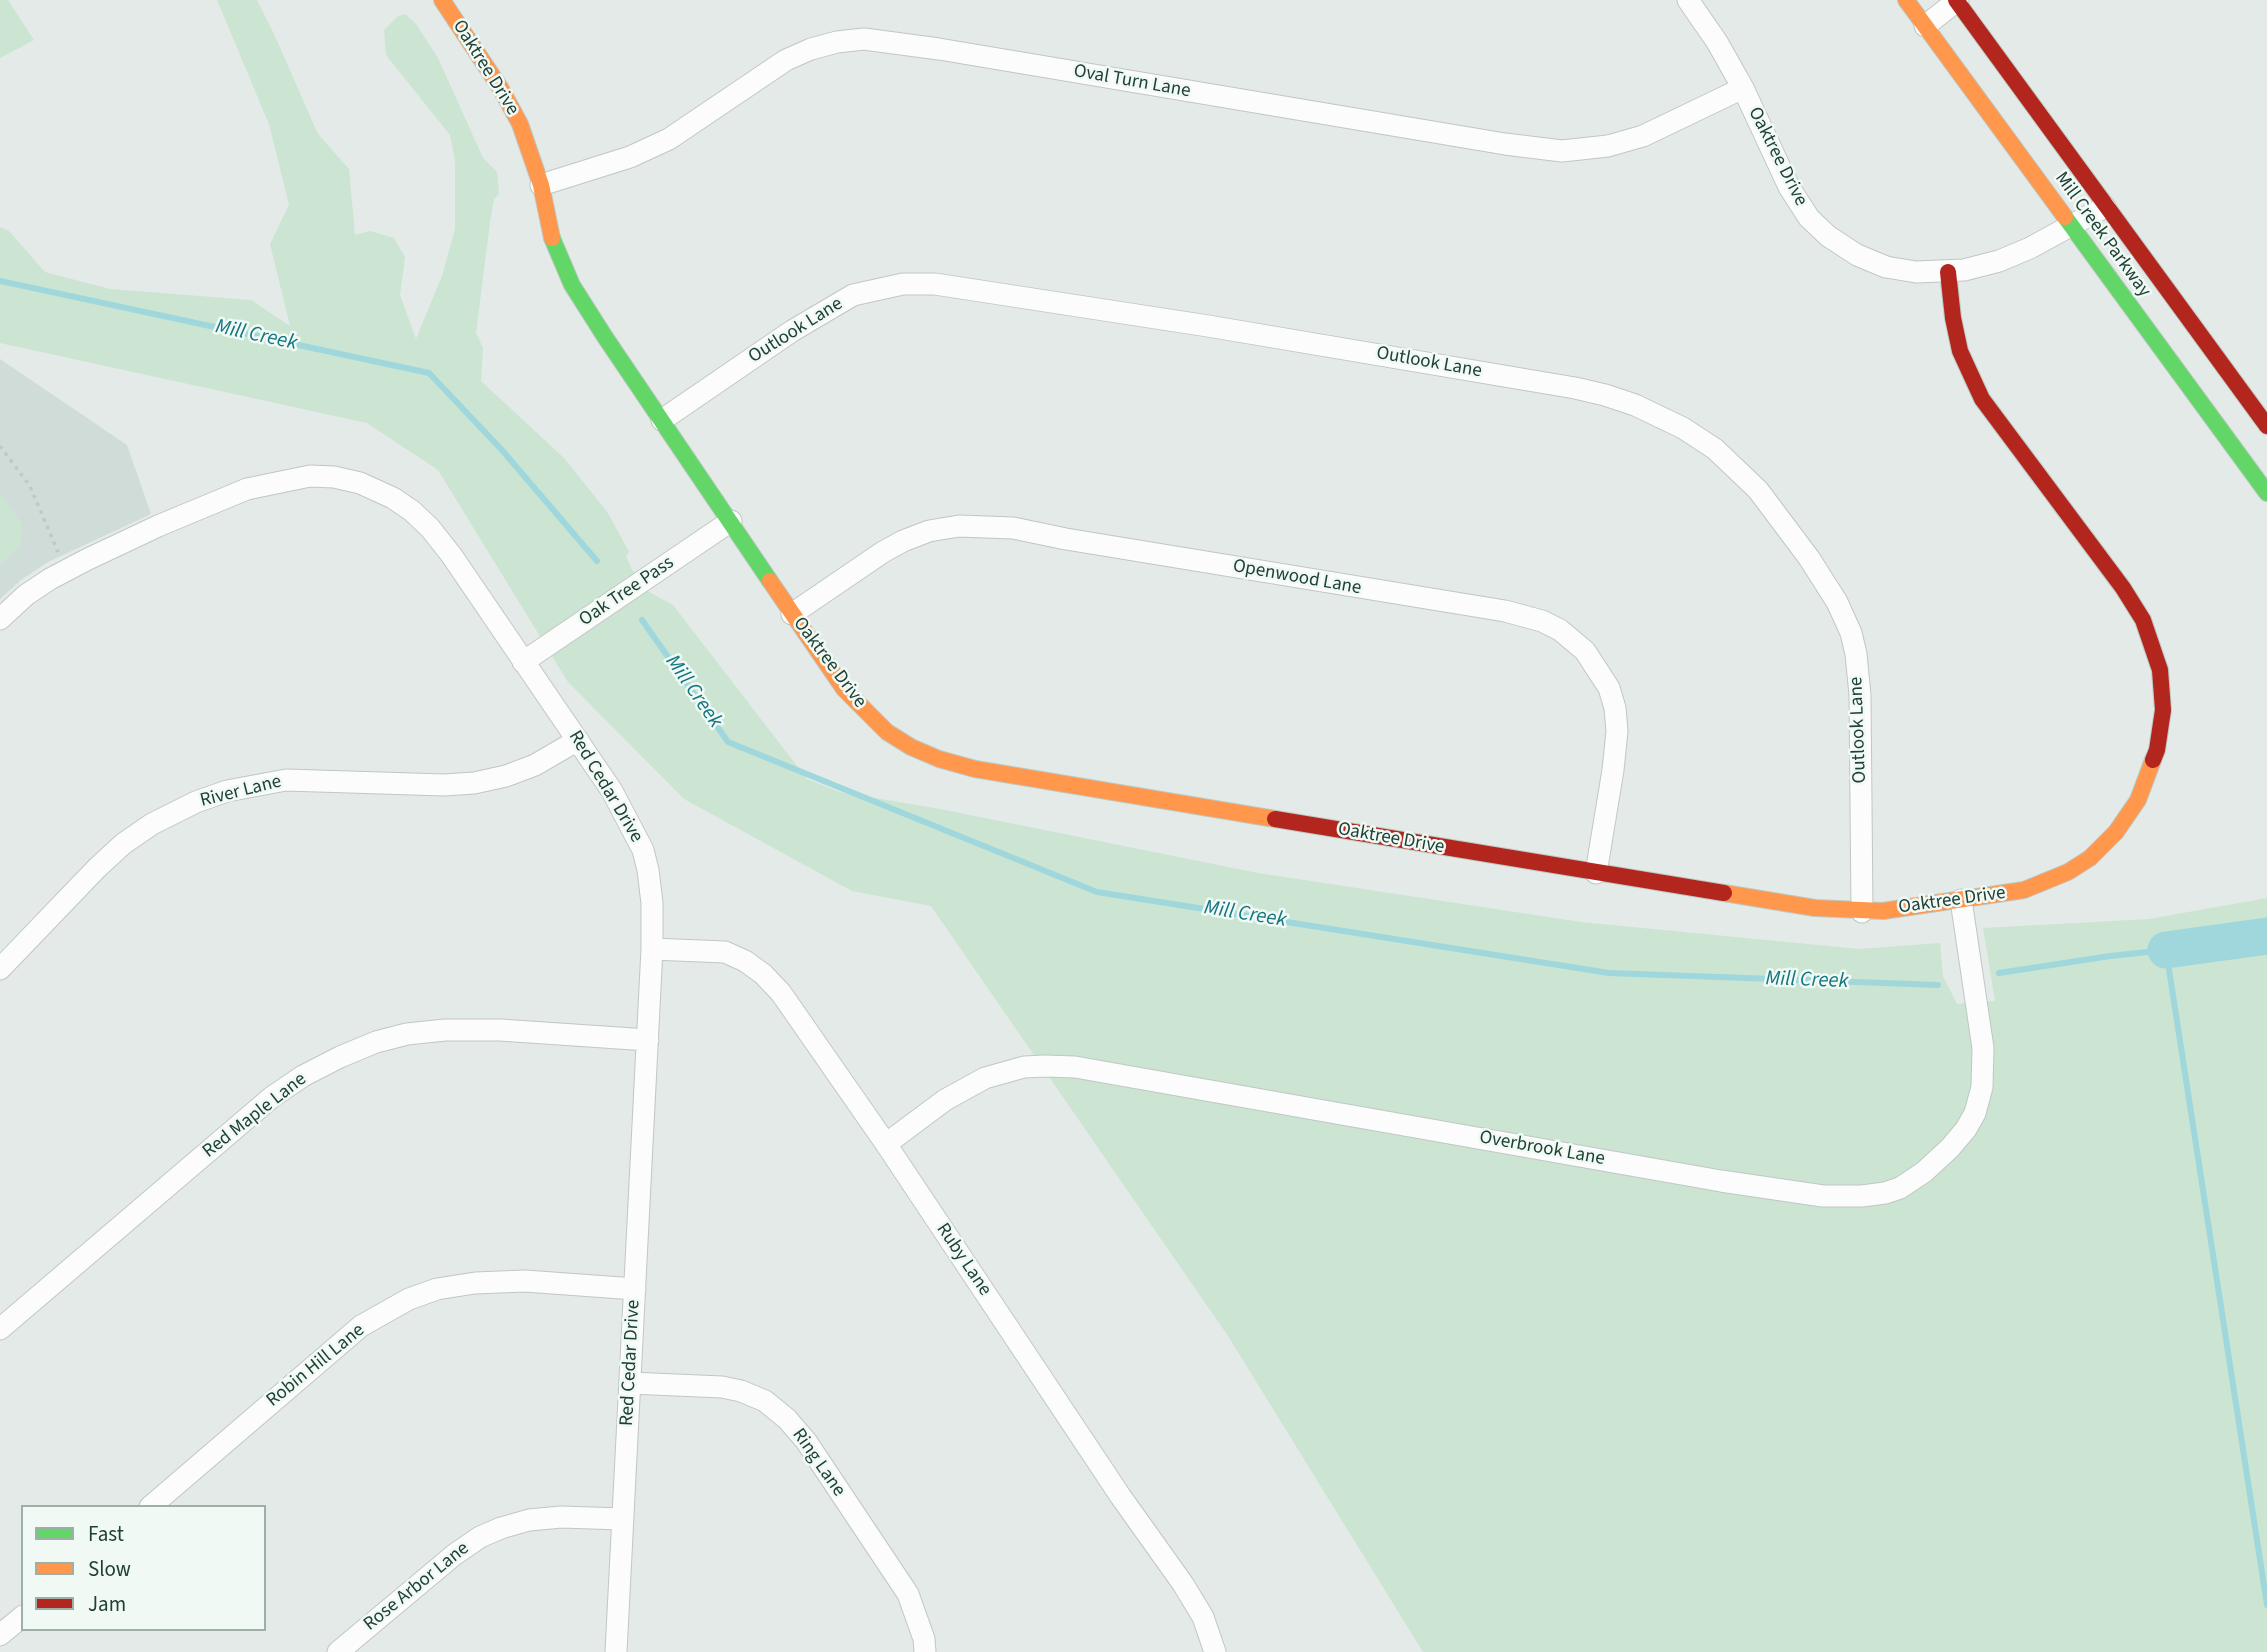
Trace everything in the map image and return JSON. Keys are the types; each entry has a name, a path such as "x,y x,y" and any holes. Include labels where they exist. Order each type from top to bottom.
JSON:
{"street":[{"name":"Oaktree Drive","path":"1688,0 1717,42 1743,88 1789,187 1808,218 1828,236 1857,255 1886,267 1916,272 1948,272 1998,261 2030,248 2105,206"},
{"name":"Mill Creek Parkway","path":"1906,0 2267,493"},
{"name":"Mill Creek Parkway","path":"1957,0 2267,426"},
{"path":"1924,26 1957,0"},
{"name":"Oaktree Drive","path":"449,3 520,124 541,185 552,238 572,285 844,690 887,733 939,759 975,768 1815,908 1883,911 1961,900 2024,890 2068,872 2090,858 2116,832 2138,800 2157,750 2163,693 2153,645 2143,620 1982,399 1969,377 1953,318 1948,272"},
{"name":"Oval Turn Lane","path":"541,185 630,157 669,139 786,60 837,42 864,39 1562,151 1608,146 1643,136 1743,88"},
{"name":"Outlook Lane","path":"662,420 792,331 853,295 904,284 935,284 1208,326 1575,388 1635,405 1684,428 1715,449 1758,490 1810,558 1838,602 1851,633 1856,654 1860,695 1862,912"},
{"path":"2240,455 2258,449"},
{"name":"Red Cedar Drive","path":"0,618 26,595 65,570 158,526 247,489 310,476 334,477 360,484 393,498 430,528 452,556 612,791 643,850 652,903 648,1040 616,1652"},
{"name":"Oak Tree Pass","path":"523,662 731,522"},
{"name":"Openwood Lane","path":"792,614 903,541 929,531 959,526 1013,528 1280,576 1494,609 1542,621 1560,630 1586,651 1609,688 1615,708 1617,731 1613,769 1596,873"},
{"name":"River Lane","path":"0,969 97,867 123,844 152,824 196,802 227,791 286,780 444,785 474,783 506,776 535,765 578,740"},
{"name":"Overbrook Lane","path":"886,1144 945,1100 985,1078 1001,1072 1045,1066 1075,1067 1721,1181 1823,1196 1885,1193 1900,1188 1924,1172 1950,1148 1975,1113 1982,1087 1983,1048 1961,900"},
{"name":"Ruby Lane","path":"652,949 725,952 745,961 763,974 781,993 886,1144 1121,1497 1183,1584 1203,1617 1215,1652"},
{"name":"Red Maple Lane","path":"0,1329 272,1097 303,1076 340,1057 376,1042 407,1034 445,1030 500,1030 648,1040"},
{"name":"Robin Hill Lane","path":"152,1505 361,1326 409,1299 438,1289 475,1283 526,1281 635,1289"},
{"name":"Ring Lane","path":"630,1383 722,1387 741,1391 765,1401 787,1419 806,1441 908,1594 924,1639 925,1652"},
{"name":"Rose Arbor Lane","path":"338,1652 454,1555 480,1537 529,1520 561,1517 623,1519"},
{"path":"0,1635 21,1618"}],"path":[{"path":"0,446 30,486 44,514 65,570"}],"shaded area":[{"path":"0,359 127,445 151,514 48,562 21,580 0,599"}],"green space":[{"path":"0,0 8,0 34,40 0,58"},
{"path":"217,0 257,0 318,134 349,169 355,235 370,231 394,238 405,257 400,295 416,339 442,276 455,229 455,161 450,135 386,55 384,30 398,16 405,14 416,24 438,58 483,158 497,172 499,194 494,199 490,222 476,333 483,348 481,381 564,458 608,513 629,552 626,556 632,570 649,592 673,605 807,779 840,792 940,809 1258,873 1581,922 1859,949 1940,943 1943,976 1957,1004 1995,1001 1983,928 2149,919 2267,898 2267,1652 1423,1652 1228,1336 931,906 852,891 684,799 568,682 438,470 367,423 0,343 0,227 9,231 45,272 110,289 251,300 290,326 270,244 289,205 269,124"},
{"path":"0,492 22,524 22,534 17,550 0,565"}],"waterway":[{"name":"Mill Creek","path":"0,281 429,373 501,449 597,561"},
{"name":"Mill Creek","path":"642,620 728,742 1097,892 1609,973 1938,985"},
{"name":"Mill Creek","path":"2166,950 2267,936"},
{"path":"1999,973 2166,950 2267,1605"}],"traffic: fast":[{"path":"2065,217 2267,493"},
{"path":"552,238 572,285 605,337 770,581"}],"traffic: slow":[{"path":"442,0 501,89 520,124 541,185 552,238"},
{"path":"1906,0 2065,217"},
{"path":"770,581 844,689 887,732 911,747 939,759 975,769 1275,819"},
{"path":"1724,893 1815,908 1883,911 2024,890 2068,872 2090,858 2116,832 2138,800 2153,760"}],"traffic: jam":[{"path":"1956,0 2267,426"},
{"path":"1948,272 1960,351 1982,399 2123,588 2143,620 2160,670 2163,710 2153,760"},
{"path":"1275,819 1724,893"}]}
